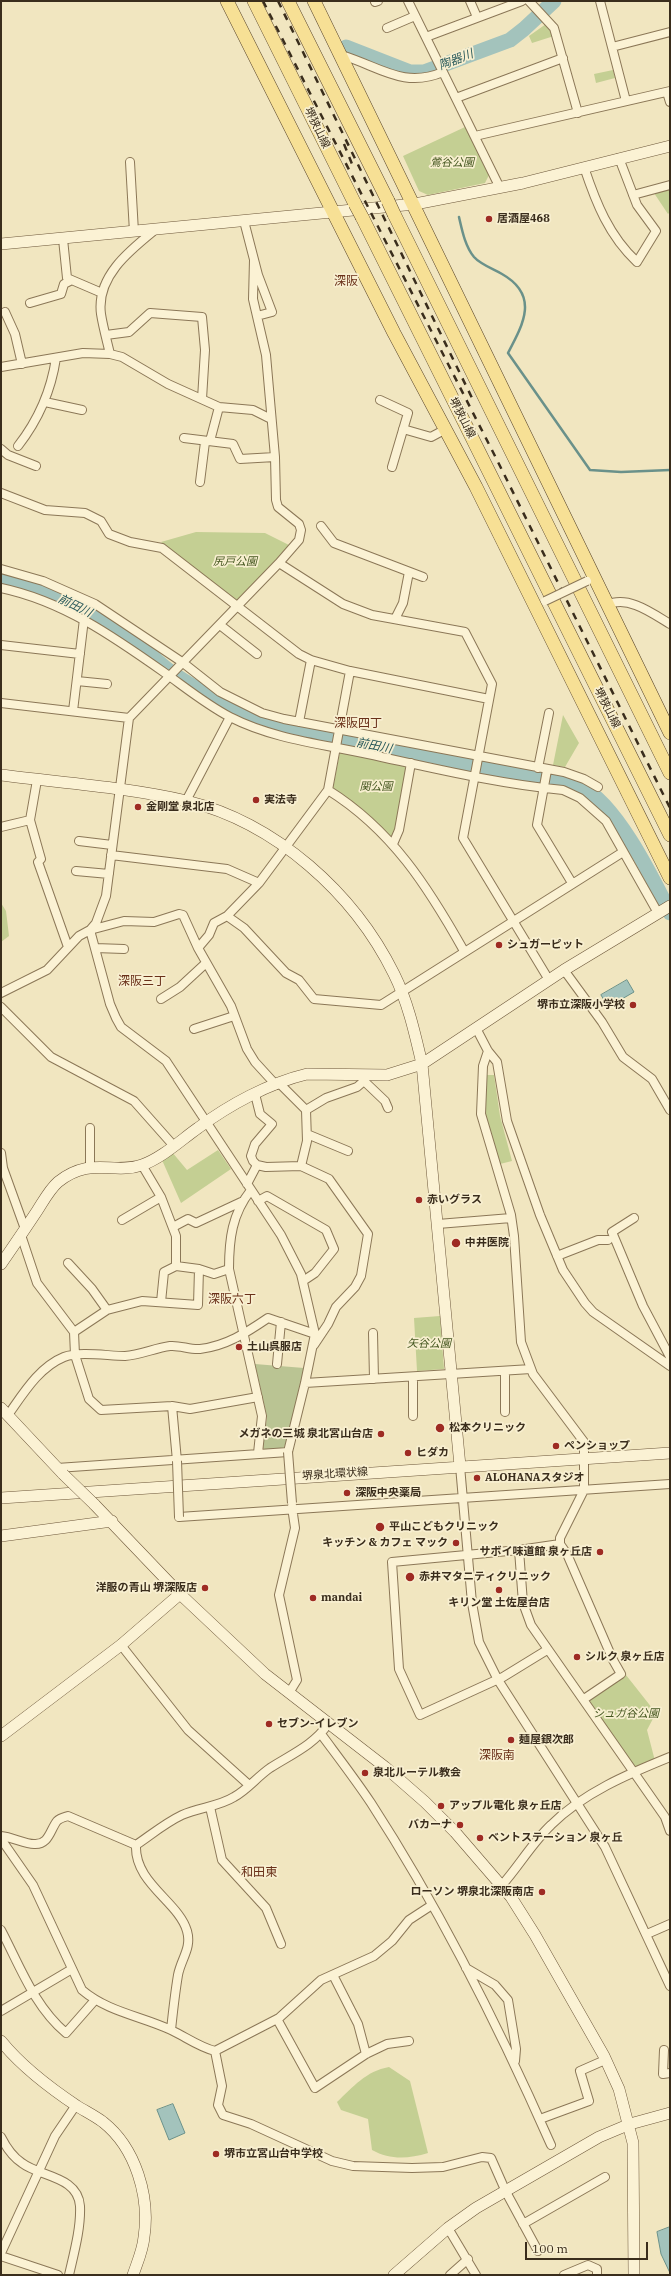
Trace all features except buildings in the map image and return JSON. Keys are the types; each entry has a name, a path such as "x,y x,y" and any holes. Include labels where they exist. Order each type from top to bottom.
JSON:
{"main road":[{"path":"228,1 333,212 446,429 540,603 670,878"},
{"name":"堺狭山線","path":"254,1 670,835"},
{"path":"288,1 670,773"},
{"path":"314,1 415,204 590,579 607,605 670,733"}],"street":[{"path":"408,1 500,188"},
{"path":"470,1 477,17"},
{"path":"426,37 522,1"},
{"path":"529,1 554,28 578,113"},
{"path":"600,1 626,101"},
{"path":"387,28 415,16"},
{"path":"612,47 670,32"},
{"path":"341,55 413,80 427,79 441,68"},
{"path":"456,98 563,58"},
{"path":"475,136 669,92 670,102"},
{"path":"1,244 415,204 500,188 670,146"},
{"path":"584,167 605,222 618,243 637,262 643,255 656,232 637,206 619,158"},
{"path":"130,162 134,232"},
{"path":"633,195 670,185"},
{"path":"244,221 254,260 272,312 257,316"},
{"path":"110,354 101,313 102,293 108,276 155,230"},
{"path":"63,239 67,278 70,281 102,293"},
{"path":"254,260 253,299 266,355 275,457 276,500 278,507 299,524 301,530 299,540 238,607 182,662 129,718 109,874 102,908 90,930 116,1018 121,1027 166,1061 294,1257 303,1281 315,1334 306,1383 288,1452 294,1528 279,1594 297,1680 289,1693"},
{"path":"30,303 61,294 64,284 70,281"},
{"path":"5,312 15,334 22,364"},
{"path":"106,335 129,332 150,313 202,317 205,350 202,399"},
{"path":"1,367 83,353 110,354 122,357 168,384 219,407 253,410 271,419"},
{"path":"18,446 31,428 45,402 53,381 56,358"},
{"path":"380,400 408,413 392,467"},
{"path":"45,402 82,410"},
{"path":"200,482 208,441 219,407"},
{"path":"403,429 431,437 446,429"},
{"path":"184,438 233,444 240,459 275,457"},
{"path":"1,449 8,456 36,466"},
{"path":"1,493 45,510 85,514 101,521 109,534 130,542 162,548 300,654 311,660 350,671 489,699"},
{"path":"321,526 334,543 423,577"},
{"path":"279,563 343,604 372,615 464,632 492,684 463,838 549,980"},
{"path":"1,569 43,582 95,604 182,662 220,692 262,713 299,722 339,728 478,757 570,774 598,787"},
{"path":"395,619 403,603 410,572"},
{"path":"540,603 590,579"},
{"path":"1,588 37,599 84,619 201,699 230,717 256,728 290,738 411,763 544,788 563,790 580,798 592,807 606,821 659,913"},
{"path":"607,605 614,602 635,605 670,624"},
{"path":"73,712 84,619"},
{"path":"220,625 257,654"},
{"path":"1,645 80,654"},
{"path":"299,722 311,660"},
{"path":"198,948 209,935 214,923 227,916 259,883 328,790 350,671"},
{"path":"77,681 107,684"},
{"path":"1,703 129,718"},
{"path":"538,768 549,713"},
{"path":"186,801 230,717"},
{"path":"393,844 399,830 411,763"},
{"path":"547,770 537,824 572,884"},
{"path":"1,775 119,790 186,801 219,812 266,834 285,847 334,890 373,936 395,975 410,1015 422,1064 464,1498 472,1603 479,1642 498,1680 578,1802 605,1847 670,1986"},
{"path":"37,780 30,820 41,859 38,862 68,947"},
{"path":"328,790 347,802 393,844 410,863 434,897 464,951"},
{"path":"1,827 30,820"},
{"path":"79,841 112,845"},
{"path":"227,916 244,928 286,973 300,980 314,999 381,1005 464,951 623,852"},
{"path":"111,855 227,869 259,883"},
{"path":"76,871 109,874"},
{"path":"1,1264 59,1182 90,1167 128,1168 142,1165 206,1121 255,1094 306,1074 364,1078 387,1075 422,1064 564,970 670,906"},
{"path":"1,993 46,970 79,936 90,930 124,921 154,922 179,914 186,919 198,948 234,1016 255,1062 306,1110 307,1141 301,1166"},
{"path":"95,948 124,949"},
{"path":"161,999 180,987 206,963"},
{"path":"564,970 602,1022 623,1057 652,1079 670,1110"},
{"path":"1,1007 51,1057 134,1101 173,1145"},
{"path":"194,1029 234,1016"},
{"path":"476,1028 488,1051 497,1062 507,1121 526,1179 563,1270 585,1304 593,1312 670,1366"},
{"path":"488,1051 483,1066 481,1114 511,1218 521,1342 532,1369 584,1442 584,1490 560,1538 560,1544 567,1554 610,1653 621,1674 584,1700"},
{"path":"364,1078 385,1101 388,1108"},
{"path":"306,1110 326,1098 357,1087 364,1078"},
{"path":"255,1094 260,1114 272,1124 252,1149 251,1156 257,1165"},
{"path":"90,1128 90,1167"},
{"path":"307,1134 348,1151"},
{"path":"1,1153 4,1181 23,1232 37,1284 74,1332 75,1355 89,1399 101,1410 172,1406 190,1409 258,1398"},
{"path":"142,1165 161,1197 173,1227 176,1236 176,1266"},
{"path":"257,1165 301,1166 329,1179 368,1234 361,1276 355,1287 336,1307 328,1324 312,1347"},
{"path":"257,1165 230,1232 229,1269 262,1416 258,1453"},
{"path":"258,1201 267,1196 326,1230 334,1249 315,1273 303,1281"},
{"path":"122,1220 161,1197"},
{"path":"173,1227 188,1219 196,1223 241,1202"},
{"path":"438,1224 511,1218"},
{"path":"634,1218 612,1232 643,1306 670,1357"},
{"path":"557,1256 598,1240 608,1240"},
{"path":"68,1263 92,1289 107,1310"},
{"path":"161,1302 164,1272 176,1266 199,1269 214,1274 229,1269"},
{"path":"74,1332 107,1310 142,1301 198,1305 199,1269"},
{"path":"315,1334 268,1318 244,1334 224,1344 198,1349 184,1346 170,1346 127,1356 65,1356 48,1366 4,1411 40,1447 60,1471 112,1521 180,1594 265,1674 385,1767 426,1802 502,1885 535,1935 605,2060 619,2090 630,2124 635,2169 634,2275"},
{"path":"277,1364 281,1322"},
{"path":"373,1333 374,1379"},
{"path":"306,1383 532,1369"},
{"path":"504,1371 505,1412"},
{"path":"413,1377 413,1416"},
{"path":"172,1406 177,1460 179,1517 292,1507 464,1498 670,1484"},
{"path":"60,1471 258,1453 288,1452"},
{"name":"堺泉北環状線","path":"1,1498 670,1453"},
{"path":"1,1536 112,1521"},
{"path":"547,1650 498,1680 420,1715 399,1669 392,1562 519,1550 560,1544"},
{"path":"519,1550 523,1603 531,1625 633,1772 667,1816 670,1830"},
{"path":"1,1736 121,1645 180,1594"},
{"path":"121,1645 188,1730 249,1785"},
{"path":"171,2030 178,1972 188,1949 189,1939 187,1929 181,1919 151,1885 142,1870 135,1852 136,1845 183,1814 210,1807 236,1796 268,1769 306,1746 321,1734 328,1724"},
{"path":"321,1734 370,1801 432,1905 515,2062 551,2145"},
{"path":"502,1885 550,1826 578,1802 633,1772 670,1757"},
{"path":"210,1807 222,1860 266,1908 281,1944"},
{"path":"1,1836 13,1837 33,1845 40,1843 48,1839 58,1821 68,1816 136,1845"},
{"path":"1,1839 33,1885 82,1990 95,2000 171,2030 196,2044 215,2051 277,2019 321,1980 374,1956 392,1941 410,1920 432,1905"},
{"path":"647,1934 670,1924"},
{"path":"1,1930 33,1993 50,2020 66,2033 95,2000"},
{"path":"466,1968 476,1972 495,1985 508,2000 516,2049 515,2062"},
{"path":"1,2011 72,1969"},
{"path":"333,1975 358,2024 366,2054"},
{"path":"277,2019 315,2088 366,2054 387,2044 409,2041"},
{"path":"1,2041 19,2062 76,2105 104,2122 124,2146 140,2180 145,2203 144,2238 133,2275"},
{"path":"664,2050 663,2074 670,2074"},
{"path":"215,2051 222,2086 218,2105 223,2115 251,2124 332,2161 353,2166 443,2167 482,2157 491,2158 506,2192 538,2251"},
{"path":"540,2119 589,2101 580,2071 605,2060"},
{"path":"1,2253 38,2170 56,2136 76,2105"},
{"path":"394,2275 448,2228 476,2208 599,2137 630,2124 670,2113"},
{"path":"1,2137 11,2153 22,2164 38,2170 75,2190 80,2204 80,2220 69,2275"},
{"path":"523,2224 605,2177"},
{"path":"448,2228 468,2259 476,2275"},
{"path":"1,2256 58,2275"},
{"path":"450,2275 468,2259"},
{"path":"564,2275 588,2265 597,2269 597,2275"}],"green space":[{"path":"546,24 554,36 532,43 529,36"},
{"path":"613,70 615,78 596,83 594,74"},
{"name":"鶯谷公園","path":"465,127 489,175 485,183 428,195 419,191 403,156"},
{"path":"670,188 670,212 668,214 654,193"},
{"name":"尻戸公園","path":"196,532 265,533 289,545 242,598 237,601 161,542"},
{"path":"563,715 579,743 565,767 553,765"},
{"name":"関公園","path":"340,752 408,766 396,829 391,837 350,800 333,788"},
{"path":"1,903 6,911 9,936 1,942"},
{"path":"486,1075 494,1075 500,1116 512,1161 500,1164 484,1113"},
{"path":"218,1150 231,1169 181,1203 162,1160 172,1152 187,1170"},
{"name":"矢谷公園","path":"440,1316 444,1369 417,1371 414,1318"},
{"path":"255,1364 304,1368 303,1383 284,1448 281,1450 266,1450 263,1448 267,1417"},
{"name":"シュガ谷公園","path":"626,1675 656,1713 647,1730 655,1761 639,1768 633,1766 589,1700"},
{"path":"389,2067 410,2081 428,2153 399,2158 386,2156 372,2150 368,2119 341,2110 337,2102 360,2080 373,2072"}],"water":[{"path":"627,980 634,992 608,1007 601,995"},
{"path":"173,2104 185,2133 169,2140 157,2110"},
{"path":"670,2227 670,2273 661,2254 657,2232"}],"waterway":[{"name":"陶器川","path":"346,47 410,72 424,72 510,40 554,1"},
{"path":"459,217 466,243 474,257 514,282 521,291 525,310 523,320 508,353 590,470 621,472 670,470"},
{"name":"前田川","path":"1,579 51,594 98,617 128,636 169,671 188,683 228,705 270,723 285,728 563,782 581,787 594,796 620,825 644,862 670,913"}],"railway":[{"path":"263,1 496,458 670,808"},
{"path":"278,1 474,402"},
{"path":"344,144 352,164"}],"place":[{"name":"居酒屋468","path":"489,219"},
{"name":"実法寺","path":"256,800"},
{"name":"金剛堂 泉北店","path":"138,807"},
{"name":"シュガーピット","path":"499,945"},
{"name":"堺市立深阪小学校","path":"633,1005"},
{"name":"赤いグラス","path":"419,1200"},
{"name":"中井医院","path":"456,1243"},
{"name":"土山呉服店","path":"239,1347"},
{"name":"松本クリニック","path":"440,1428"},
{"name":"メガネの三城 泉北宮山台店","path":"381,1434"},
{"name":"ペンショップ","path":"556,1446"},
{"name":"ヒダカ","path":"408,1453"},
{"name":"ALOHANAスタジオ","path":"477,1478"},
{"name":"深阪中央薬局","path":"347,1493"},
{"name":"平山こどもクリニック","path":"380,1527"},
{"name":"キッチン & カフェ マック","path":"456,1543"},
{"name":"サボイ味道館 泉ヶ丘店","path":"600,1552"},
{"name":"赤井マタニティクリニック","path":"410,1577"},
{"name":"洋服の青山 堺深阪店","path":"205,1588"},
{"name":"キリン堂 土佐屋台店","path":"499,1590"},
{"name":"mandai","path":"313,1598"},
{"name":"シルク 泉ヶ丘店","path":"577,1657"},
{"name":"セブン-イレブン","path":"269,1724"},
{"name":"麺屋銀次郎","path":"511,1740"},
{"name":"泉北ルーテル教会","path":"365,1773"},
{"name":"アップル電化 泉ヶ丘店","path":"441,1806"},
{"name":"バカーナ","path":"460,1825"},
{"name":"ベントステーション 泉ヶ丘","path":"480,1838"},
{"name":"ローソン 堺泉北深阪南店","path":"542,1892"},
{"name":"堺市立宮山台中学校","path":"216,2154"}],"district":[{"name":"深阪","path":"346,282"},
{"name":"深阪四丁","path":"358,724"},
{"name":"深阪三丁","path":"142,982"},
{"name":"深阪六丁","path":"232,1300"},
{"name":"深阪南","path":"497,1756"},
{"name":"和田東","path":"259,1873"}]}
